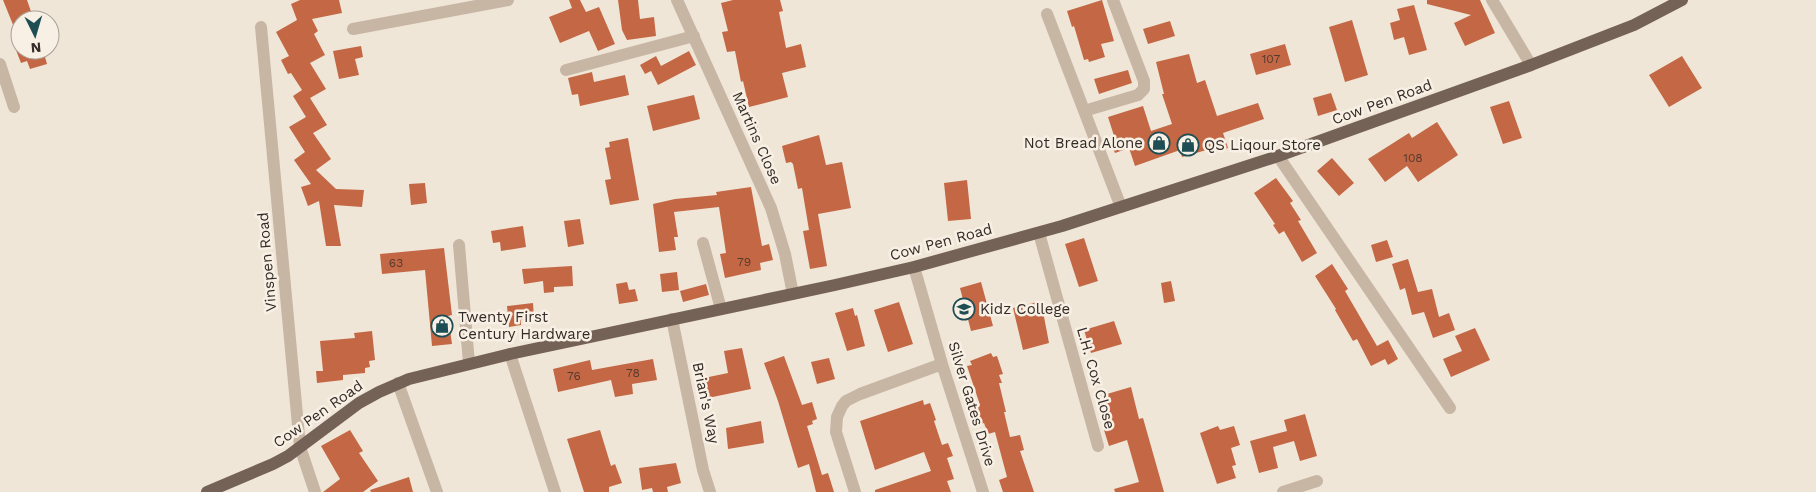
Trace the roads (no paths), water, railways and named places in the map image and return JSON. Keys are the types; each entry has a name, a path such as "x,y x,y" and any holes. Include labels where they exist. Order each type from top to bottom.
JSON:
{"main road":[{"name":"Cow Pen Road","path":"207,492 229,488 273,464 300,447 359,403 398,383 469,363 914,267 1039,233 1278,156 1531,65 1648,18 1682,0"}],"street":[{"path":"353,29 508,0"},
{"name":"Martins Close","path":"677,0 771,208 785,254 793,294"},
{"path":"1084,111 1138,95 1144,89 1144,81 1113,0"},
{"path":"1492,0 1531,65"},
{"path":"1047,14 1121,207"},
{"name":"Vinspen Road","path":"261,27 300,447 315,492"},
{"path":"566,70 694,36"},
{"path":"0,64 14,107"},
{"path":"1278,156 1450,408"},
{"name":"L.H. Cox Close","path":"1039,233 1098,446"},
{"path":"702,242 720,309"},
{"path":"459,246 469,363"},
{"name":"Silver Gates Drive","path":"914,267 942,364 983,492"},
{"name":"Brian's Way","path":"672,319 703,470 710,492"},
{"path":"510,354 555,492"},
{"path":"855,492 836,432 837,417 842,406 860,394 942,364"},
{"path":"398,383 437,492"},
{"path":"1283,492 1317,481"}],"place":[{"name":"Not Bread Alone","path":"1159,143"},
{"name":"QS Liqour Store","path":"1188,145"},
{"name":"Kidz College","path":"964,309"},
{"name":"Twenty First Century Hardware","path":"442,326"}]}
